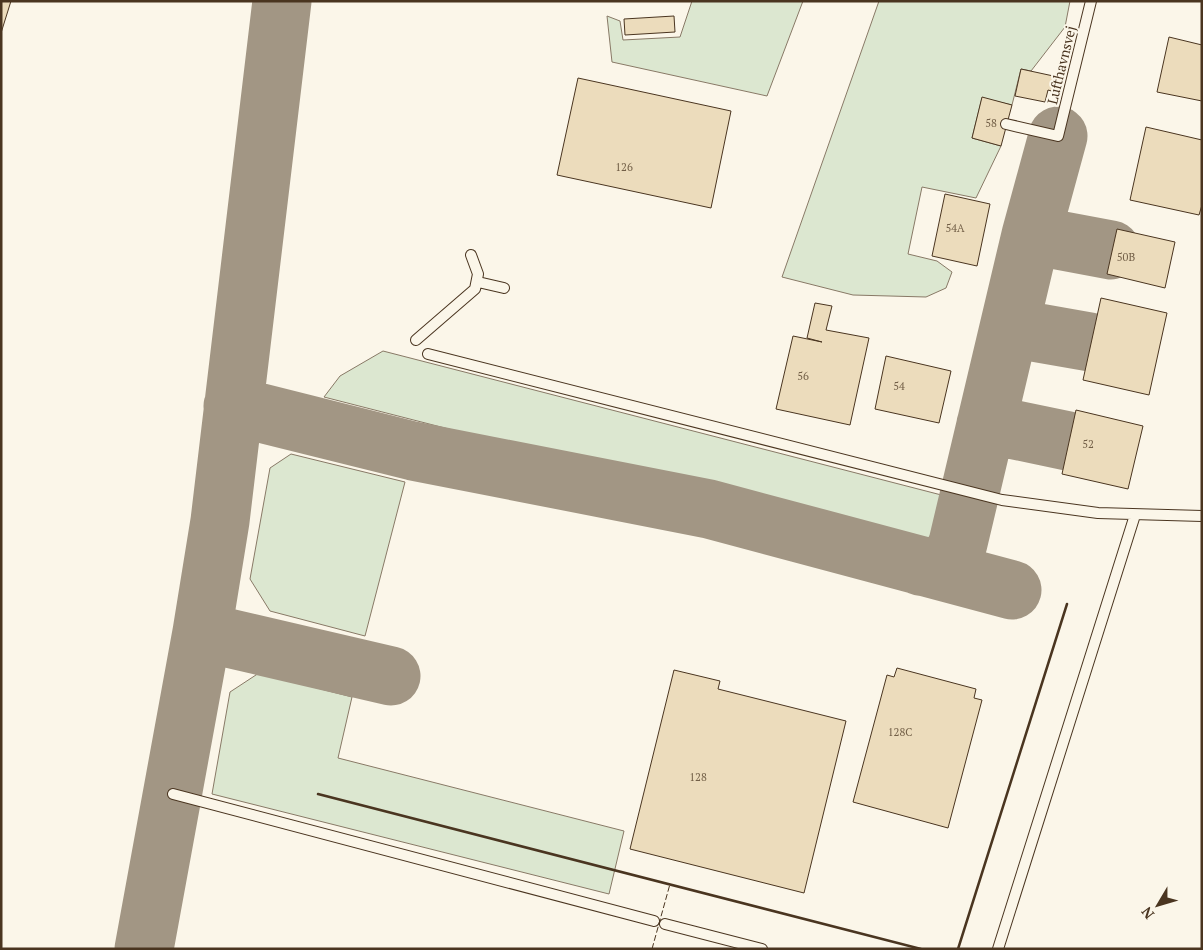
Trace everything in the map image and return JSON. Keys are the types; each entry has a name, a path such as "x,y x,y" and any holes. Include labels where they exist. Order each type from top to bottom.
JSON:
{"lane":[{"name":"Lufthavnsvej","path":"1006,124 1058,136 1091,1"},
{"path":"416,340 470,294 478,282 475,264 471,255"},
{"path":"478,282 504,288"},
{"path":"428,354 1002,500 1098,513 1202,516"},
{"path":"998,949 1135,515"},
{"path":"172,794 654,921"},
{"path":"665,924 762,949"}],"green space":[{"path":"692,1 803,1 767,96 612,62 607,16 620,21 623,40 680,37"},
{"path":"879,1 1070,1 1065,27 1031,71 1021,69 1012,105 982,98 972,138 1001,146 976,198 922,187 908,254 937,261 952,272 946,288 926,297 853,295 782,277"},
{"path":"383,351 953,498 944,538 924,551 324,397 340,376"},
{"path":"291,454 405,482 365,636 270,611 250,579 270,468"},
{"path":"259,673 352,697 338,758 624,831 609,894 212,794 230,692"}],"building":[{"path":"1,1 11,1 1,33"},
{"path":"674,16 675,32 625,35 624,19"},
{"path":"1169,37 1202,45 1202,101 1157,92"},
{"path":"1021,69 1058,77 1055,92 1048,90 1045,102 1015,96"},
{"path":"578,78 731,111 711,208 557,175"},
{"path":"982,97 1012,105 1001,146 972,138"},
{"path":"1146,127 1202,140 1202,205 1199,215 1130,200"},
{"path":"945,194 990,204 977,266 932,256"},
{"path":"1117,229 1175,242 1165,288 1107,274"},
{"path":"1101,298 1167,313 1149,395 1083,380"},
{"path":"815,303 832,306 826,330 869,338 850,425 776,409 793,336 822,342 807,338"},
{"path":"886,356 951,371 939,423 875,409"},
{"path":"1076,410 1143,426 1128,489 1062,474"},
{"path":"897,668 976,689 974,698 982,700 948,828 853,802 887,675 894,677"},
{"path":"674,670 720,681 718,689 846,721 804,893 630,849"}],"taxiway":[{"path":"144,949 202,632 220,521 282,1"},
{"path":"920,566 934,567 944,563 952,555 958,543 1031,235 1058,136"},
{"path":"1031,235 1111,250"},
{"path":"1010,328 1090,342"},
{"path":"233,406 413,451 709,509 1012,590"},
{"path":"986,424 1068,441"},
{"path":"202,632 391,676"}],"fence":[{"path":"652,949 670,884"}],"wall":[{"path":"958,949 1067,604"},
{"path":"318,794 921,949"}]}
